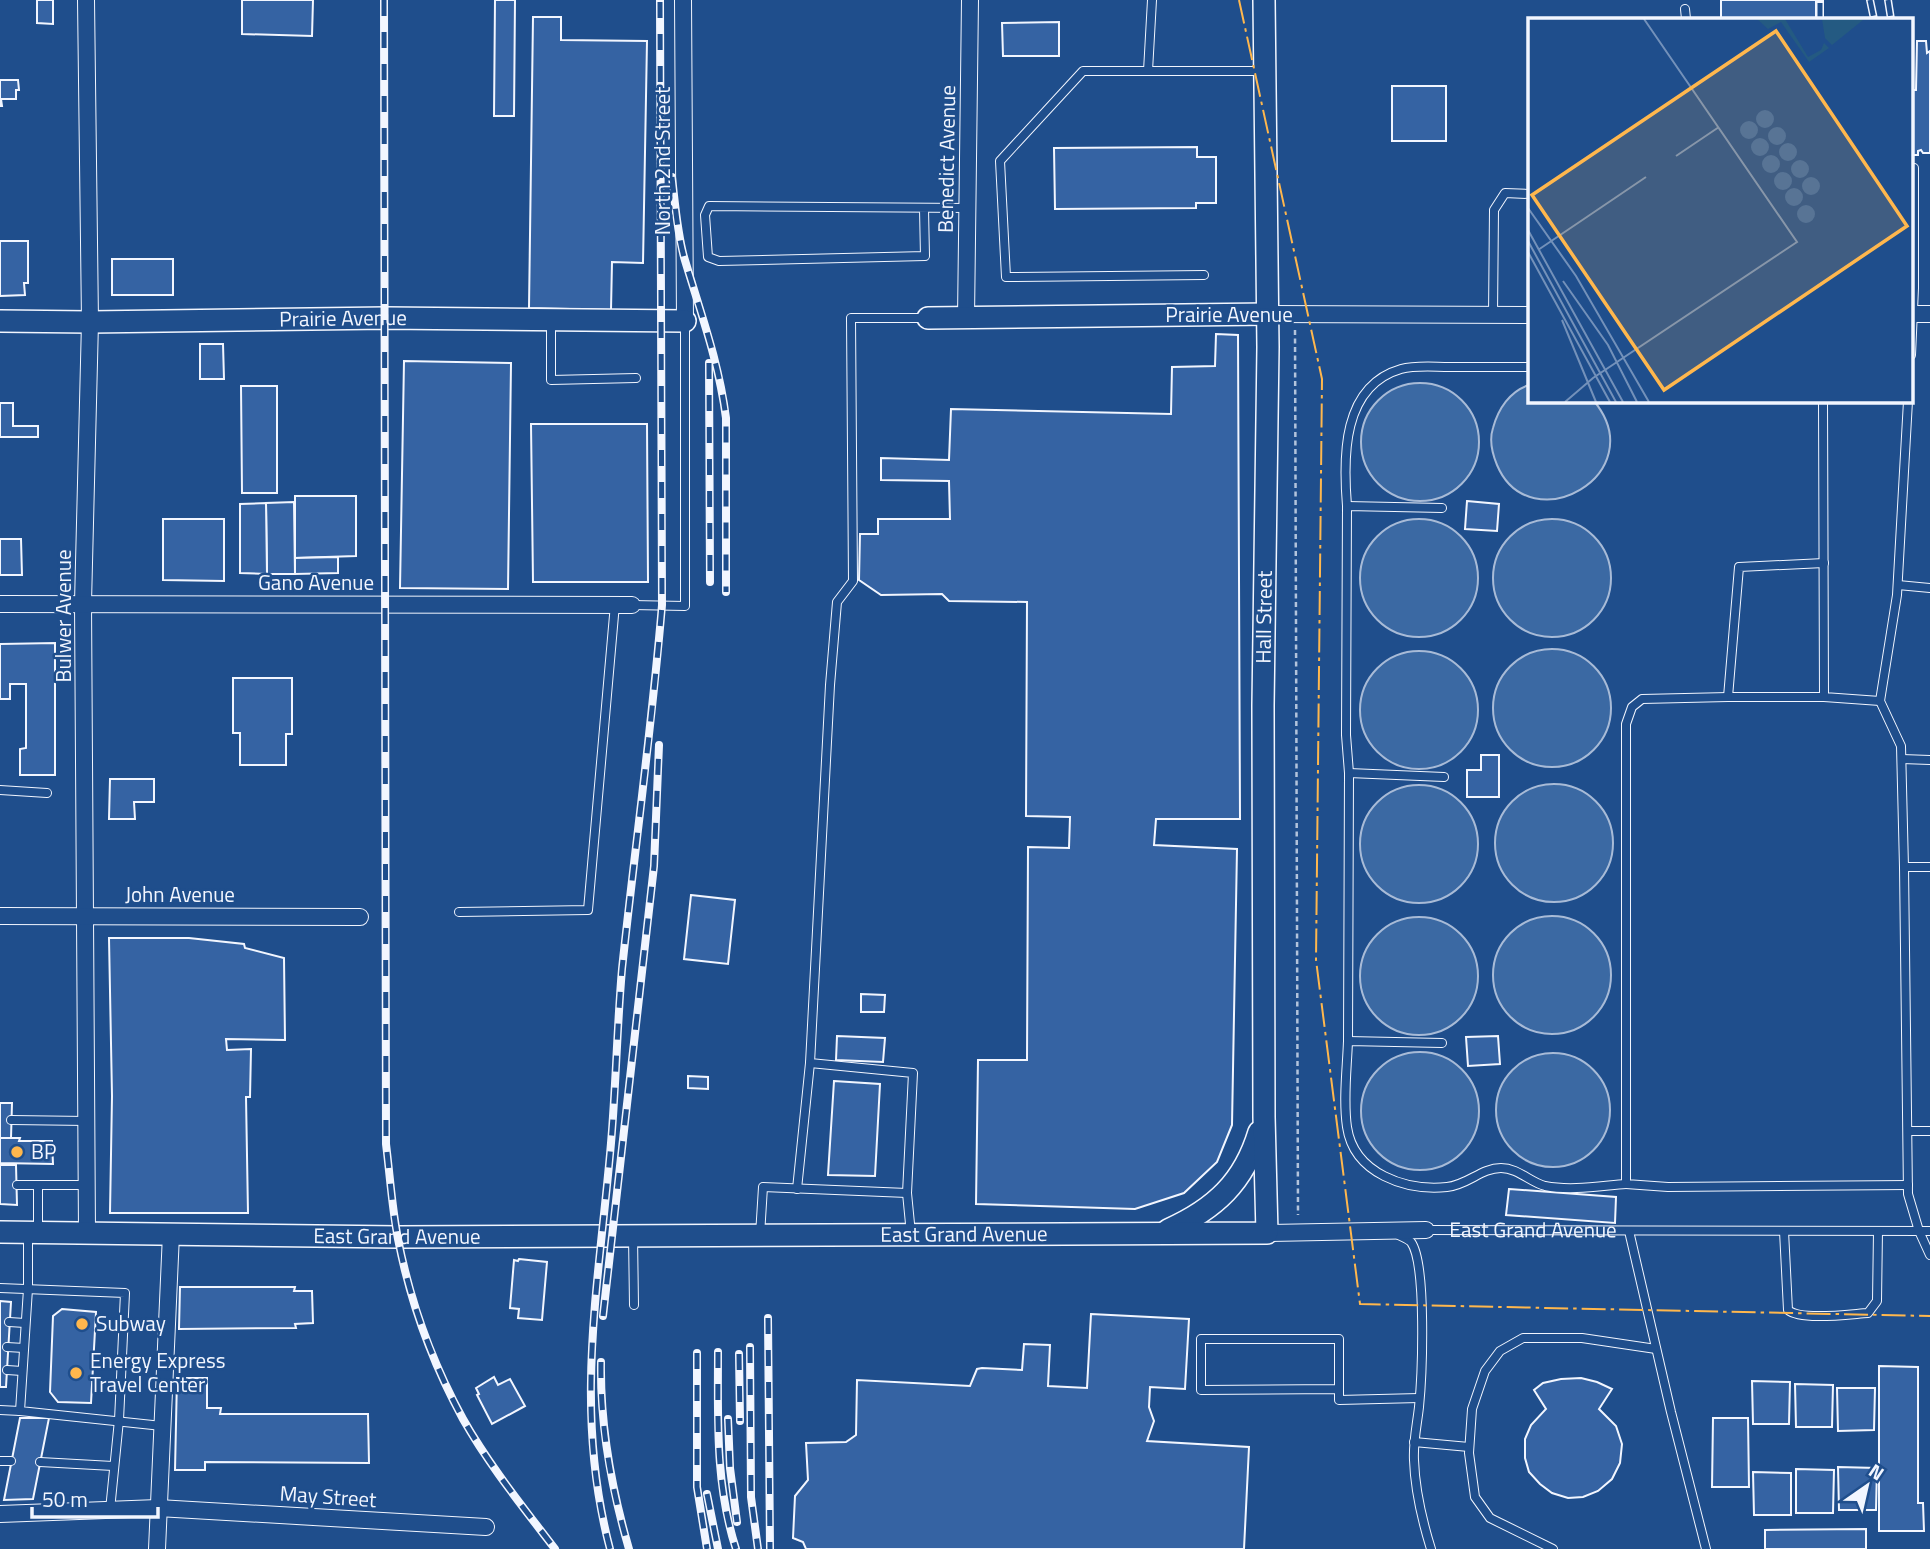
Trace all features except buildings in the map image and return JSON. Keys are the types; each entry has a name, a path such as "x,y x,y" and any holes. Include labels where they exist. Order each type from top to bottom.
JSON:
{"main road":[{"name":"Hall Street","path":"1264,0 1268,314 1263,705 1264,1117 1267,1233"},
{"name":"Prairie Avenue","path":"928,318 1268,314"},
{"name":"Prairie Avenue","path":"0,321 386,318 685,321"},
{"path":"1162,1232 1204,1211 1234,1184 1246,1167 1264,1117"},
{"name":"East Grand Avenue","path":"0,1232 398,1237 1267,1233"}],"street":[{"name":"Bulwer Avenue","path":"86,0 90,322 83,603 88,1233"},
{"name":"North 2nd Street","path":"683,0 685,321"},
{"name":"Benedict Avenue","path":"966,318 970,0"},
{"name":"Prairie Avenue","path":"1268,314 1528,315"},
{"path":"1912,314 1930,314"},
{"name":"Gano Avenue","path":"0,604 624,605"},
{"name":"John Avenue","path":"0,916 360,917"},
{"name":"East Grand Avenue","path":"1267,1233 1426,1230"},
{"path":"157,1549 171,1234"},
{"name":"May Street","path":"0,1514 158,1508 485,1527"}],"lane":[{"path":"1149,71 1152,0"},
{"path":"1685,9 1686,18"},
{"path":"1203,275 1006,277 1000,161 1083,71 1265,71"},
{"path":"1912,314 1914,168"},
{"path":"1493,315 1494,210 1505,193 1528,194"},
{"path":"924,209 925,256 719,261 708,257 705,215 709,206 967,208"},
{"path":"797,1189 810,1063 830,685 837,602 853,581 851,318 928,318"},
{"path":"551,319 551,380 636,378"},
{"path":"459,912 588,911 624,605 685,606 685,321"},
{"path":"1528,367 1402,369 1383,376 1368,389 1355,410 1348,431 1345,479 1346,735 1349,773 1347,1128 1353,1145 1367,1164 1388,1179 1408,1185 1449,1187 1470,1181 1488,1168 1508,1168 1544,1186 1908,1185"},
{"path":"1823,402 1824,697"},
{"path":"1908,402 1898,584 1880,701 1902,746 1908,1194 1919,1231 1930,1255"},
{"path":"1347,506 1442,508"},
{"path":"1728,697 1739,567 1824,563"},
{"path":"1898,584 1930,588"},
{"path":"1626,1184 1626,724 1632,707 1642,699 1824,697 1880,701"},
{"path":"1902,759 1930,760"},
{"path":"1349,773 1444,777"},
{"path":"0,790 47,793"},
{"path":"1904,867 1930,867"},
{"path":"1348,1041 1442,1043"},
{"path":"810,1063 913,1073 907,1193 911,1234"},
{"path":"11,1120 87,1121"},
{"path":"1908,1131 1930,1132"},
{"path":"17,1185 87,1185"},
{"path":"20,1411 38,1185"},
{"path":"760,1235 763,1187 907,1193"},
{"name":"East Grand Avenue","path":"1426,1230 1930,1231"},
{"path":"1392,1231 1410,1241 1417,1257 1421,1294 1419,1398 1414,1442 1419,1512 1432,1549"},
{"path":"1629,1231 1706,1549"},
{"path":"1784,1231 1788,1310 1792,1314 1804,1315 1868,1313 1874,1307 1877,1301 1878,1231"},
{"path":"633,1236 634,1305"},
{"path":"0,1289 125,1293 119,1420 110,1510"},
{"path":"9,1322 25,1323"},
{"path":"1553,1549 1490,1518 1475,1497 1469,1447 1472,1409 1485,1371 1500,1351 1523,1338 1582,1338 1656,1349"},
{"path":"1339,1389 1201,1390 1201,1339 1339,1339 1339,1389 1339,1400 1419,1398"},
{"path":"7,1347 24,1348"},
{"path":"7,1370 22,1371"},
{"path":"0,1410 162,1426"},
{"path":"1414,1442 1469,1447"},
{"path":"0,1461 11,1461"},
{"path":"40,1462 113,1466"}],"path":[{"path":"1293,346 1298,1208"}],"water":[{"path":"1420,383 1443,387 1462,400 1475,419 1479,442 1475,465 1462,484 1443,497 1420,501 1397,497 1378,484 1365,465 1361,442 1365,419 1378,400 1397,387"},
{"path":"1528,385 1528,402 1595,402 1608,428 1609,453 1598,474 1580,490 1558,498 1535,498 1513,488 1497,465 1491,442 1495,421 1511,396"},
{"path":"1419,519 1442,523 1461,536 1474,555 1478,578 1474,601 1461,620 1442,633 1419,637 1396,633 1377,620 1364,601 1360,578 1364,555 1377,536 1396,523"},
{"path":"1552,519 1575,523 1594,536 1607,555 1611,578 1607,601 1594,620 1575,633 1552,637 1529,633 1510,620 1497,601 1493,578 1497,555 1510,536 1529,523"},
{"path":"1552,649 1575,653 1594,666 1607,685 1611,708 1607,731 1594,750 1575,763 1552,767 1529,763 1510,750 1497,731 1493,708 1497,685 1510,666 1529,653"},
{"path":"1419,651 1442,655 1461,668 1474,687 1478,710 1474,733 1461,752 1442,765 1419,769 1396,765 1377,752 1364,733 1360,710 1364,687 1377,668 1396,655"},
{"path":"1554,784 1577,788 1596,801 1609,820 1613,843 1609,866 1596,885 1577,898 1554,902 1531,898 1512,885 1499,866 1495,843 1499,820 1512,801 1531,788"},
{"path":"1419,785 1442,789 1461,802 1474,821 1478,844 1474,867 1461,886 1442,899 1419,903 1396,899 1377,886 1364,867 1360,844 1364,821 1377,802 1396,789"},
{"path":"1552,916 1575,920 1594,933 1607,952 1611,975 1607,998 1594,1017 1575,1030 1552,1034 1529,1030 1510,1017 1497,998 1493,975 1497,952 1510,933 1529,920"},
{"path":"1419,917 1442,921 1461,934 1474,953 1478,976 1474,999 1461,1018 1442,1031 1419,1035 1396,1031 1377,1018 1364,999 1360,976 1364,953 1377,934 1396,921"},
{"path":"1420,1052 1443,1056 1462,1069 1475,1088 1479,1111 1475,1134 1462,1153 1443,1166 1420,1170 1397,1166 1378,1153 1365,1134 1361,1111 1365,1088 1378,1069 1397,1056"},
{"path":"1553,1053 1575,1057 1594,1069 1606,1088 1610,1110 1606,1132 1594,1151 1575,1163 1553,1167 1531,1163 1512,1151 1500,1132 1496,1110 1500,1088 1512,1069 1531,1057"}],"railway":[{"path":"384,0 386,1144 391,1192 409,1286 442,1376 463,1419 484,1453 555,1549"},
{"path":"610,1549 599,1497 593,1446 592,1346 611,1143 622,969 662,605 660,0"},
{"path":"1820,0 1820,18"},
{"path":"1870,0 1874,18"},
{"path":"1888,0 1891,18"},
{"path":"672,177 682,247 714,357 726,418 726,592"},
{"path":"709,363 710,582"},
{"path":"603,1316 654,866 659,745"},
{"path":"768,1318 770,1549"},
{"path":"750,1347 751,1497 758,1549"},
{"path":"718,1352 721,1476 736,1549"},
{"path":"697,1353 697,1487 707,1549"},
{"path":"739,1354 740,1421"},
{"path":"601,1362 602,1410 608,1456 629,1549"},
{"path":"728,1419 730,1468 737,1522"},
{"path":"707,1494 718,1549"}],"power":[{"path":"1239,0 1322,379 1316,960 1360,1304 1930,1316"}],"place":[{"name":"BP","path":"17,1152"},
{"name":"Subway","path":"82,1324"},
{"name":"Energy Express Travel Center","path":"76,1373"}]}
